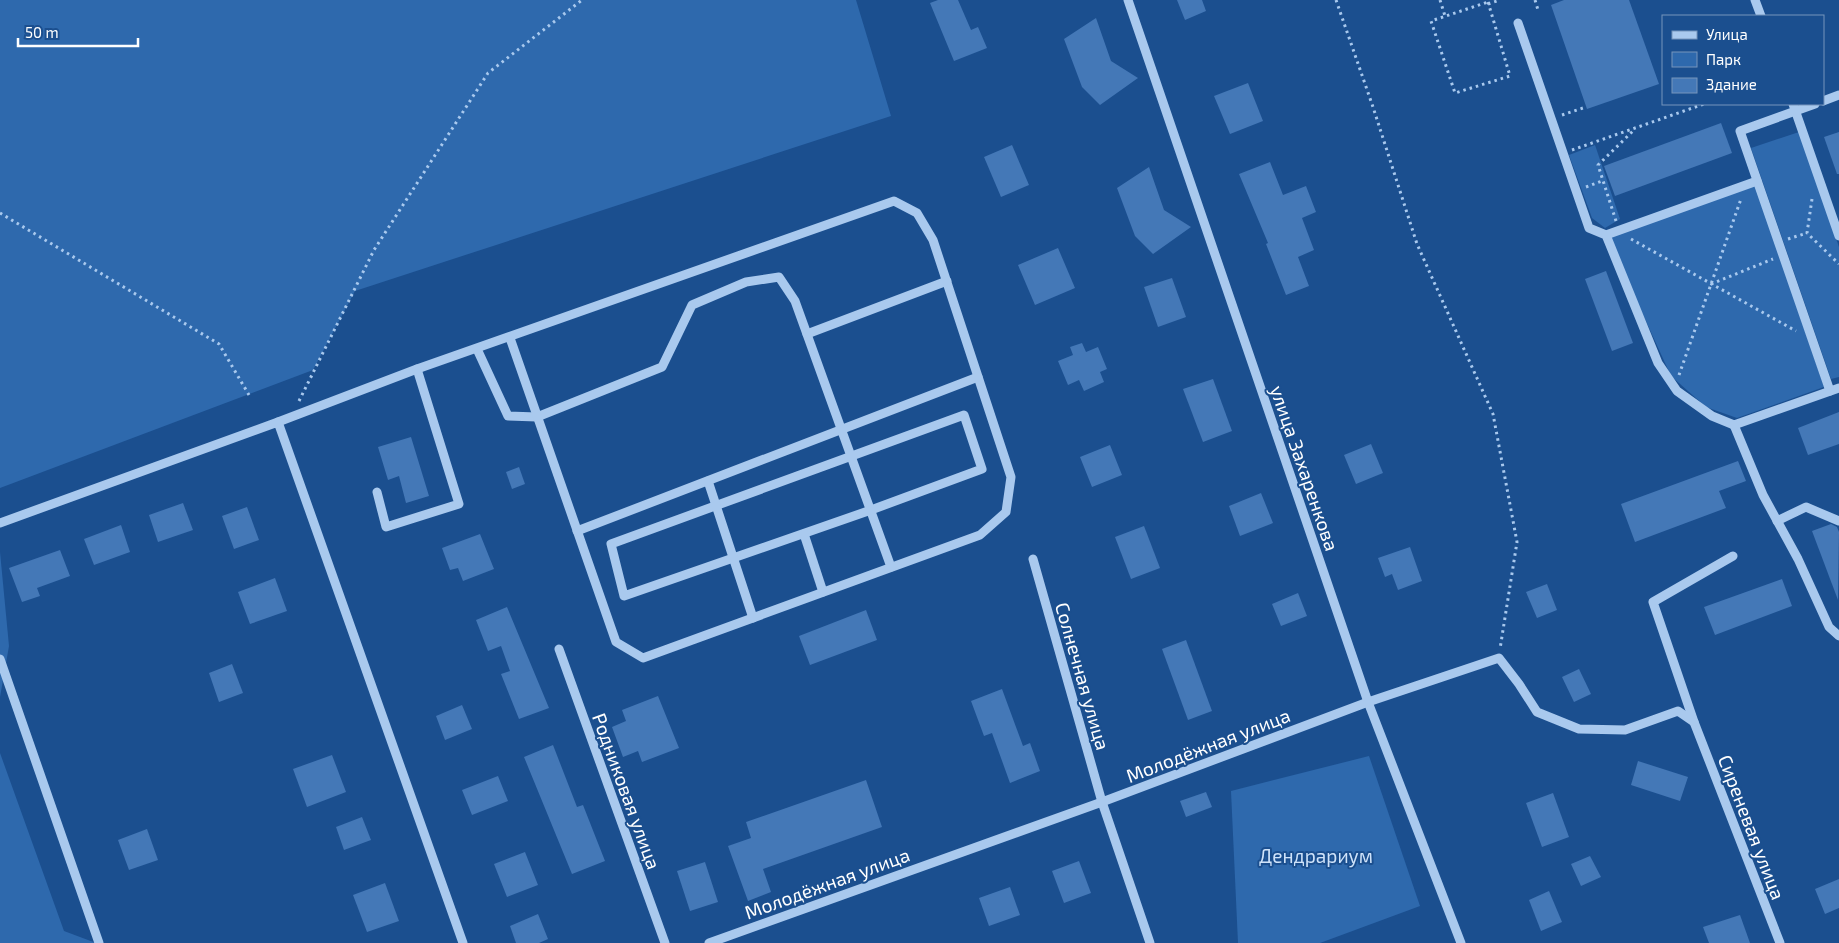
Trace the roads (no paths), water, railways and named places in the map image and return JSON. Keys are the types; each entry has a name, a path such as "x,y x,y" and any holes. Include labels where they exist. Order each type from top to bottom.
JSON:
{"street":[{"name":"улица Захаренкова","path":"1128,0 1368,702 1461,943"},
{"path":"1755,0 1761,15"},
{"path":"1518,24 1589,228 1606,236 1658,363 1677,391 1712,416 1734,425 1834,389 1812,340 1740,131 1794,107 1808,105"},
{"path":"1824,101 1839,95"},
{"path":"1794,107 1839,236"},
{"path":"1606,236 1757,181"},
{"path":"0,523 278,422 417,369 510,338 894,201 917,212 933,240 1011,477 1006,512 980,535 643,658 616,642 510,338"},
{"path":"477,349 508,416 537,417 662,367 692,305 746,282 779,277 795,301 891,568"},
{"path":"807,334 947,281"},
{"path":"377,492 386,527 459,504 417,369"},
{"path":"577,531 978,377"},
{"path":"964,414 982,469 804,534 624,596 611,544 716,505 964,414"},
{"path":"278,422 463,943"},
{"path":"1734,425 1763,495 1798,559 1829,627 1839,636"},
{"path":"708,481 753,618"},
{"path":"1778,521 1806,507 1839,521"},
{"path":"804,534 823,592"},
{"name":"Сиреневая улица","path":"1733,556 1653,602 1694,722 1780,943"},
{"name":"Солнечная улица","path":"1032,559 1102,802 1150,943"},
{"name":"Родниковая улица","path":"559,649 665,943"},
{"name":"Молодёжная улица","path":"709,943 1102,802 1368,702 1499,658 1537,712 1579,729 1625,730 1678,711 1694,722"},
{"path":"0,659 98,943"}],"park label":[{"name":"Дендрариум","path":"1316,855"}]}
